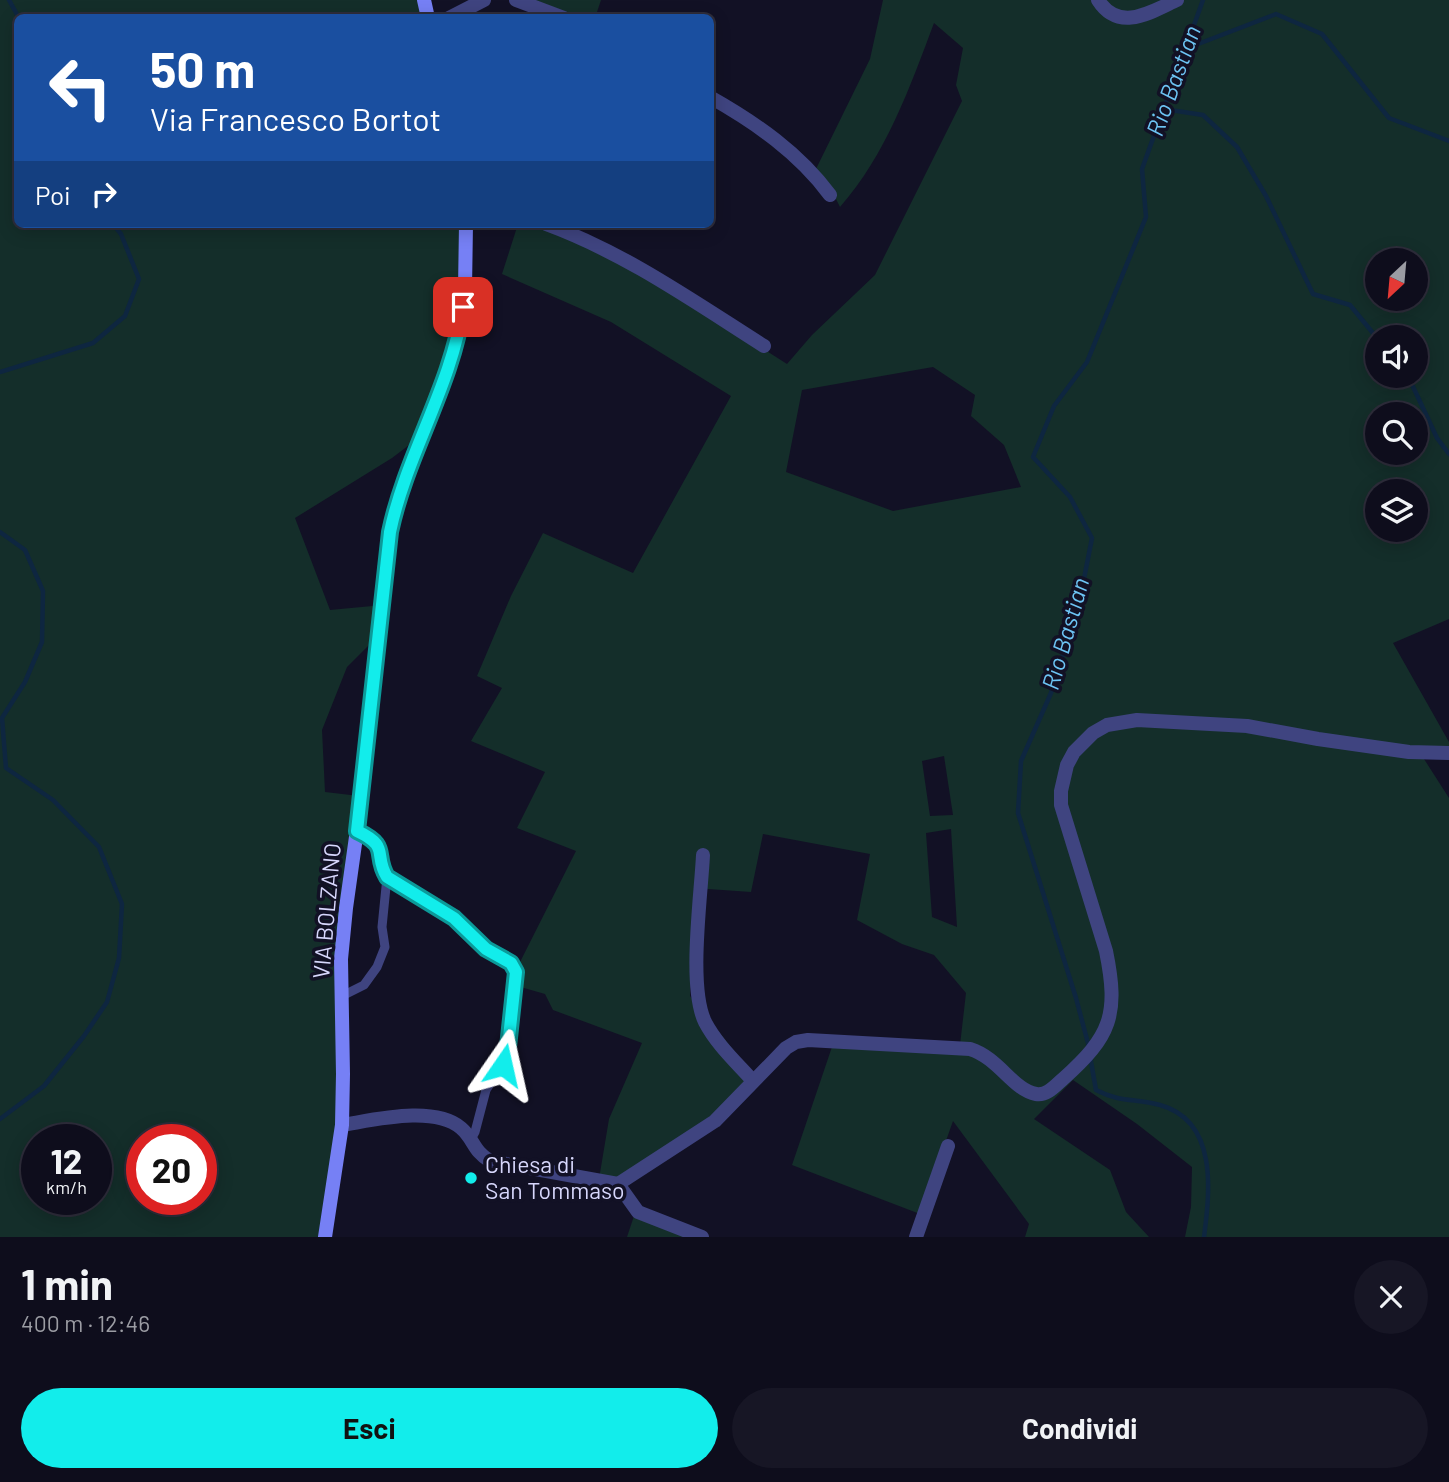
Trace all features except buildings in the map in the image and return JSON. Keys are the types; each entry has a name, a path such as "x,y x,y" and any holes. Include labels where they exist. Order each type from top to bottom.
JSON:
{"street":[{"path":"457,14 484,0"},
{"path":"516,0 553,14"},
{"path":"1098,0 1113,15 1132,19 1177,0"},
{"path":"714,99 785,147 830,195"},
{"name":"VIA BOLZANO","path":"325,1237 342,1125 344,933 390,532 402,487 457,342 465,289 466,228"},
{"path":"556,228 628,261 764,346"},
{"path":"342,1125 430,1116 456,1124 466,1133 480,1155 490,1161 618,1184 715,1121 786,1048 796,1042 808,1040 970,1049 993,1061 1021,1087 1038,1094 1048,1092 1096,1047 1108,1021 1110,972 1106,951 1064,816 1061,791 1063,778 1074,752 1093,733 1107,725 1137,720 1247,726 1318,740 1409,752 1449,753"},
{"path":"703,855 697,984 700,1008 720,1045 753,1081"},
{"path":"916,1237 948,1146"},
{"path":"618,1184 638,1212 702,1237"}],"lane":[{"path":"357,831 378,845 387,877 454,918 486,949 511,963 516,972 506,1058 486,1090 470,1141"},
{"path":"342,996 364,985 377,967 385,947 382,927 387,877"}],"green space":[{"path":"0,0 418,0 423,14 14,14 14,228 460,228 455,326 417,439 392,458 295,518 330,610 383,605 380,634 347,667 322,730 325,792 359,796 336,998 336,1130 323,1237 0,1237"},
{"path":"525,0 601,0 596,14 561,14"},
{"path":"883,0 1449,0 1449,619 1393,643 1449,742 1449,749 1424,759 1449,798 1449,1237 1185,1237 1191,1207 1192,1167 1137,1124 1073,1080 1034,1119 1110,1170 1126,1212 1149,1237 1025,1237 1029,1224 953,1121 920,1214 792,1165 835,1038 960,1045 966,993 934,955 902,944 857,920 870,854 763,834 751,892 694,888 690,996 756,1078 644,1172 598,1185 609,1119 642,1043 553,1010 545,994 517,986 518,966 576,851 517,828 545,772 471,741 502,688 477,676 511,596 543,533 633,573 731,396 611,322 502,274 517,228 548,228 593,247 661,285 787,364 812,335 875,275 962,101 956,85 963,48 934,23 906,96 871,165 840,207 833,193 815,171 870,59","holes":["933,367 975,395 971,416 1004,445 1021,487 893,511 786,472 802,390","944,756 953,815 930,816 922,761","951,829 957,927 932,917 926,833"]},
{"path":"634,1216 703,1237 627,1237"}],"waterway":[{"path":"9,0 17,14"},
{"name":"Rio Bastian","path":"1089,1047 1018,813 1021,761 1051,693 1079,604 1092,538 1070,497 1033,457 1054,406 1087,362 1146,217 1142,169 1203,0"},
{"path":"1185,49 1276,14 1322,34 1389,118 1449,141"},
{"path":"1164,109 1203,115 1237,147 1266,196 1313,294 1350,305 1366,325"},
{"path":"0,372 93,343 125,316 139,279 116,228"},
{"path":"1414,388 1437,438 1449,454"},
{"path":"0,532 25,550 43,591 42,642 25,682 2,718 6,768 53,800 99,847 122,904 119,958 107,1002 44,1086 0,1119"},
{"name":"Rio Bastian","path":"1090,1056 1096,1090 1121,1099 1160,1105 1179,1113 1192,1126 1201,1142 1206,1160 1208,1199 1204,1237"}],"place":[{"name":"Chiesa di San Tommaso","path":"471,1178"}],"route":[{"path":"463,307 461,326 450,364 394,512 385,565 357,831 378,845 387,877 454,918 492,954 515,967 508,1047 503,1065"}]}
